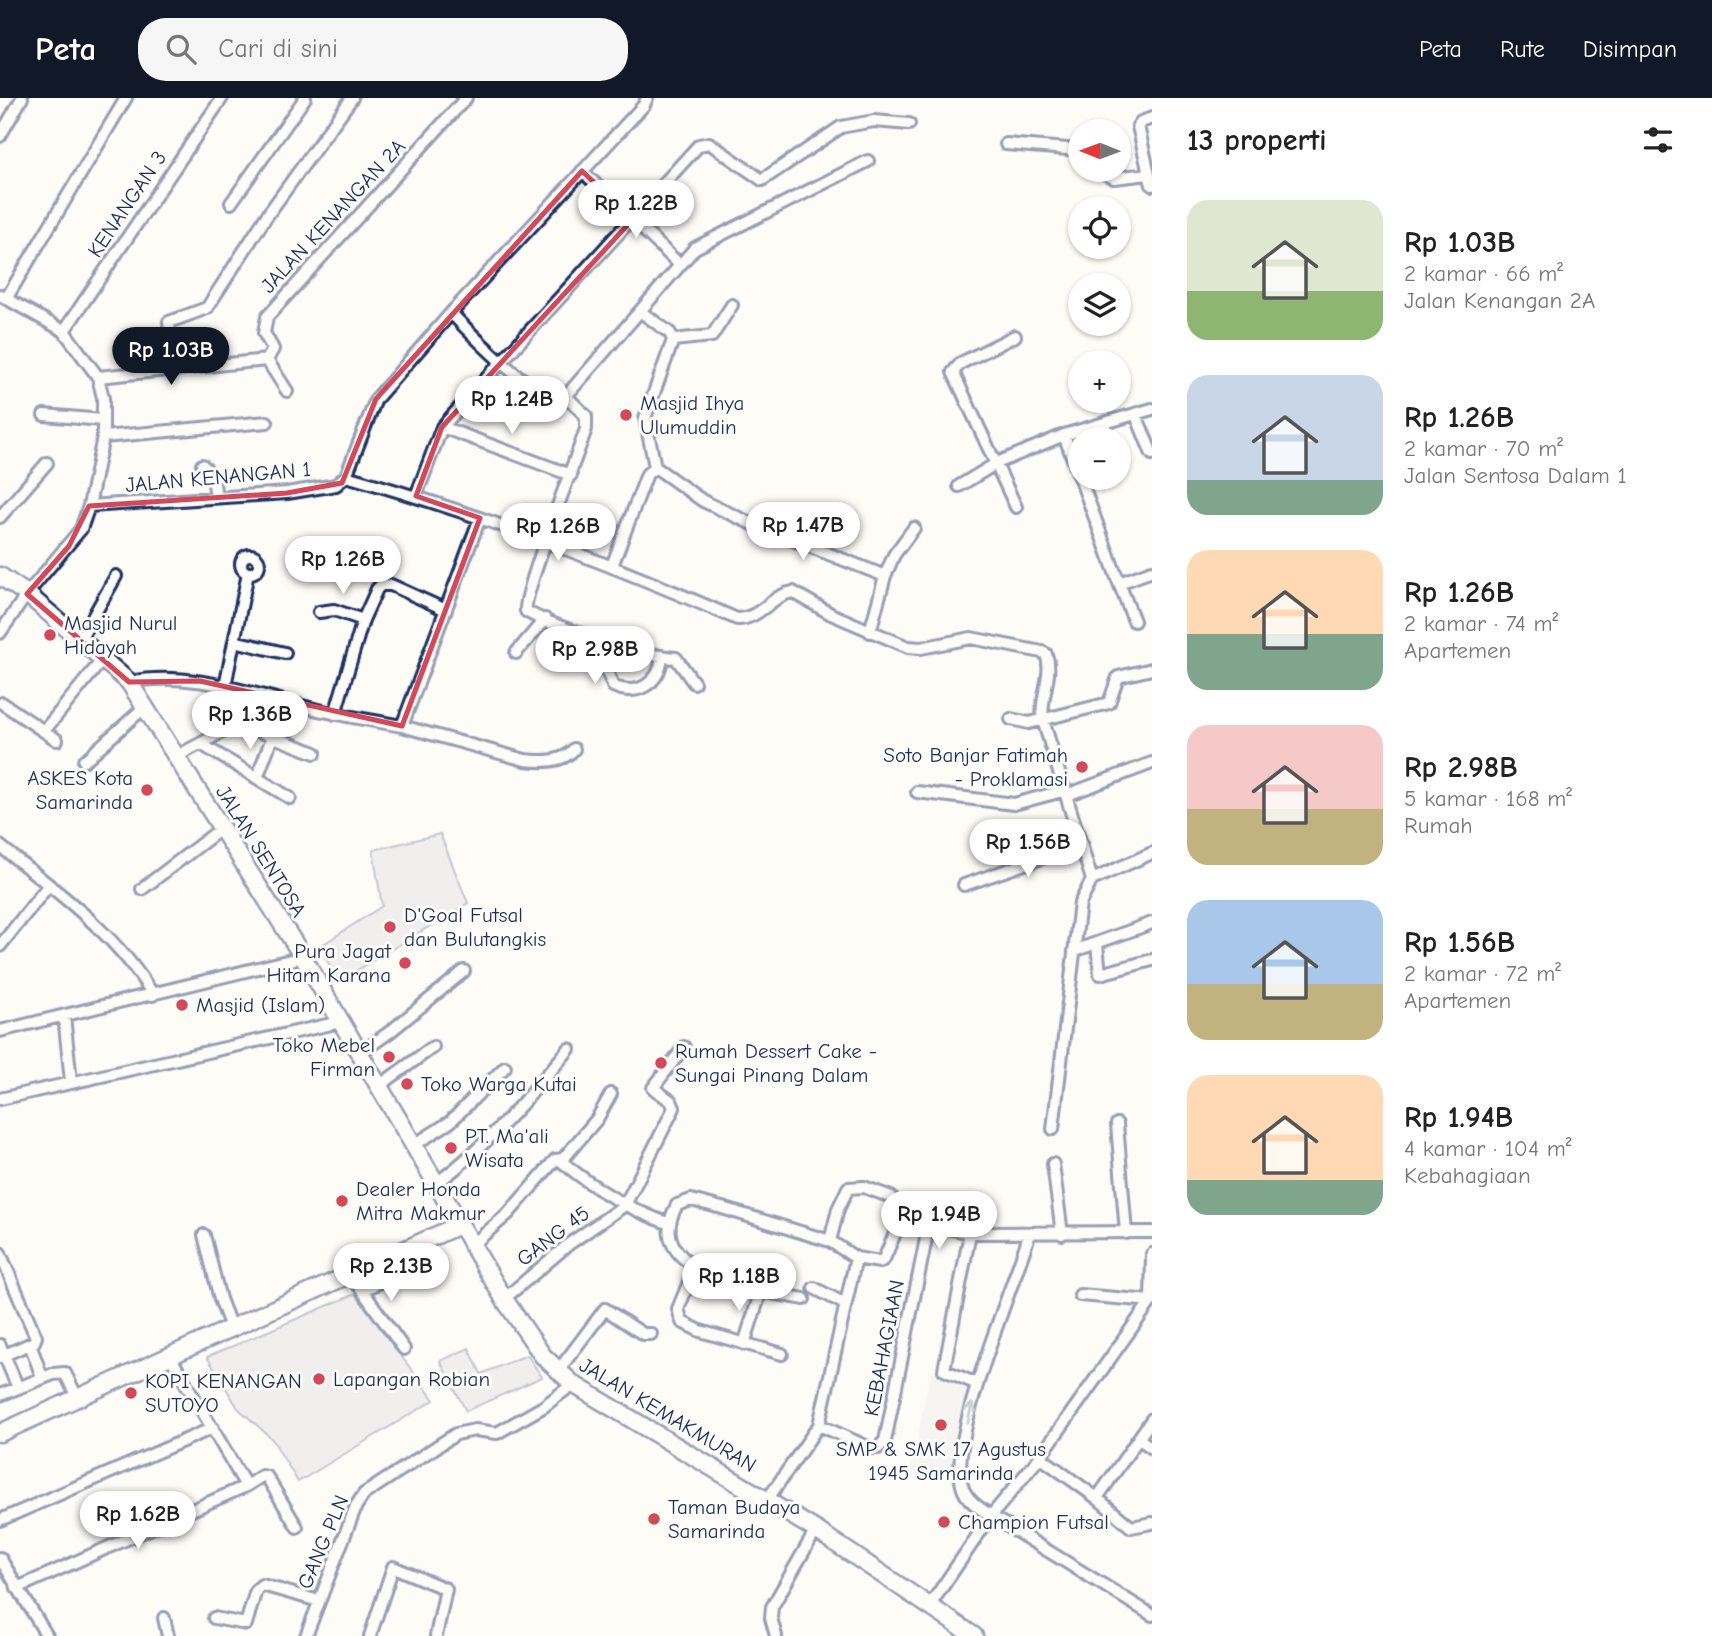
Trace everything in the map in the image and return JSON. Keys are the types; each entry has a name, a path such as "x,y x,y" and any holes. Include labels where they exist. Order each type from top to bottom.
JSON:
{"street":[{"path":"0,136 22,98"},
{"path":"0,633 27,594 81,529 89,506 103,437 103,398 97,377 64,331 3,297 127,98"},
{"name":"KENANGAN 3","path":"64,331 222,98"},
{"path":"231,202 305,98"},
{"name":"JALAN KENANGAN 2A","path":"174,371 169,322 207,308 266,217 352,98"},
{"name":"JALAN KENANGAN 2A","path":"267,360 273,349 264,332 267,317 466,98"},
{"path":"646,102 451,313 376,399 346,476 416,496 547,542 612,566 737,619 747,619 793,592 891,642 915,648 971,638 1042,652 1048,659 1041,705 1043,720 1092,880"},
{"path":"1131,179 1151,180 1138,132 1146,120"},
{"path":"416,496 442,427 699,145 709,143 762,180 841,127 874,121 909,124"},
{"path":"1006,145 1068,149"},
{"path":"451,313 502,362 550,397 566,396 641,312 679,264 706,241 748,224 868,162"},
{"path":"582,171 679,264"},
{"path":"673,340 712,335 732,305"},
{"path":"641,312 670,333 673,340 645,418 655,467 703,501 750,523 885,576"},
{"path":"1015,336 961,363 953,372 1016,507"},
{"path":"97,377 267,360 287,391"},
{"path":"566,396 586,416 587,423 525,606 527,611 614,644 662,658 680,660 694,683"},
{"path":"958,486 997,463 1064,435 1152,409"},
{"path":"44,415 103,420"},
{"path":"1136,415 1152,454"},
{"path":"103,437 267,422"},
{"path":"442,427 571,475"},
{"path":"1064,435 1068,446"},
{"path":"0,517 47,463"},
{"path":"202,465 213,476 216,498"},
{"path":"612,566 647,474 655,467"},
{"name":"JALAN KENANGAN 1","path":"89,506 287,493 336,485 346,476"},
{"path":"1084,490 1134,621"},
{"path":"402,726 480,518"},
{"path":"870,632 885,576 894,555 914,528"},
{"path":"1120,585 1152,571"},
{"path":"225,686 248,573"},
{"name":"JALAN SENTOSA","path":"0,576 27,594 129,682 146,706 303,957 437,1183 459,1225"},
{"path":"80,640 116,576"},
{"path":"335,714 363,620 377,589 386,585 446,610"},
{"path":"319,612 334,610 363,620"},
{"path":"516,653 545,619"},
{"path":"234,641 285,653"},
{"path":"614,644 607,671 613,686 624,691 635,691 656,677 662,658"},
{"path":"44,732 103,659"},
{"path":"1011,719 1029,723 1109,703 1118,677 1152,669"},
{"path":"129,682 149,678 225,686 335,714 402,726 525,760 540,762 561,758 574,748"},
{"path":"2,703 57,740"},
{"path":"84,761 146,706"},
{"path":"177,756 230,728 243,725 316,753"},
{"path":"257,778 273,735"},
{"path":"201,744 290,798"},
{"path":"917,792 1014,804 1066,792 1152,763"},
{"path":"142,889 222,828"},
{"path":"964,884 1083,844"},
{"path":"0,846 118,946 136,967 153,995"},
{"path":"1053,1129 1080,902 1092,880 1152,853"},
{"path":"0,946 48,886"},
{"path":"1074,951 1152,923"},
{"path":"1097,944 1100,974 1152,960"},
{"path":"0,1031 303,957"},
{"path":"359,1054 402,1023 464,971"},
{"path":"64,1016 71,1081"},
{"path":"0,1099 340,1022"},
{"path":"379,1086 433,1047"},
{"path":"625,1205 674,1108 671,1101 653,1088 684,1047"},
{"path":"437,1183 469,1160 528,1099 569,1049"},
{"path":"414,1145 450,1122 505,1068"},
{"path":"561,1161 597,1119 611,1094"},
{"path":"1117,1124 1126,1233"},
{"path":"471,1245 508,1214 555,1160 561,1161 581,1178 625,1205 670,1224"},
{"path":"1053,1164 1062,1234"},
{"path":"830,1241 838,1209 848,1188 864,1187 891,1197"},
{"path":"804,1299 761,1291 695,1267 672,1247 670,1224 677,1205 691,1200 830,1241 856,1258 880,1262 884,1259 895,1231"},
{"name":"GANG 45","path":"504,1299 569,1244 625,1205"},
{"path":"912,1220 970,1233 1029,1235 1152,1232"},
{"name":"KEBAHAGIAAN","path":"819,1425 870,1448 883,1444 890,1426 929,1224"},
{"path":"0,1433 232,1331 459,1225"},
{"name":"JALAN KEMAKMURAN","path":"459,1225 543,1356 573,1384 817,1530 928,1608 974,1636"},
{"path":"970,1233 944,1370 977,1384"},
{"path":"204,1235 220,1299 232,1331"},
{"path":"1029,1235 977,1384 959,1462 963,1490 973,1504 991,1516 1152,1615"},
{"path":"0,1253 4,1271 36,1337 30,1344 1,1352 18,1388"},
{"path":"928,1608 991,1516 1040,1457 1151,1301 1152,1254"},
{"path":"363,1290 435,1257"},
{"path":"767,1500 819,1425 856,1258"},
{"path":"695,1267 678,1309 680,1320 700,1331 782,1354"},
{"path":"352,1276 404,1349"},
{"path":"814,1288 845,1304"},
{"path":"744,1344 761,1291"},
{"path":"1080,1295 1151,1301"},
{"path":"558,1371 606,1308 643,1334 650,1334"},
{"path":"30,1344 42,1377"},
{"path":"171,1358 246,1486"},
{"path":"0,1395 42,1377 65,1373 78,1399"},
{"name":"GANG PLN","path":"310,1635 319,1601 356,1506 364,1494 456,1434 475,1430 497,1433 543,1407 573,1384"},
{"path":"1097,1498 1152,1419"},
{"path":"0,1520 213,1428"},
{"path":"1139,1439 1152,1448"},
{"path":"1040,1457 1097,1498 1131,1527 1152,1523"},
{"path":"17,1588 246,1486 262,1476 267,1477 297,1527"},
{"path":"776,1636 771,1618 772,1607 817,1530"},
{"path":"0,1558 47,1636"},
{"path":"370,1636 393,1567 446,1589 436,1636"},
{"path":"244,1636 258,1586 270,1586 319,1601"},
{"path":"164,1618 168,1636"},
{"path":"214,1618 246,1624"}],"highlighted area":[{"path":"582,171 633,219 442,427 416,496 480,518 402,726 200,681 129,682 27,594 69,546 89,506 287,493 342,483 376,399"}],"shaded area":[{"name":"D'Goal Futsal dan Bulutangkis","path":"440,834 468,903 339,981 319,947 382,906 373,850"},
{"name":"Lapangan Robian","path":"355,1294 434,1400 298,1482 272,1439 238,1408 207,1357"},
{"path":"469,1348 481,1374 527,1355 542,1377 466,1411 440,1361"},
{"name":"SMP & SMK 17 Agustus 1945 Samarinda","path":"930,1371 971,1379 952,1479 911,1471"}],"place":[{"name":"Masjid Ihya Ulumuddin","path":"626,415"},
{"name":"Masjid Nurul Hidayah","path":"50,635"},
{"name":"Soto Banjar Fatimah - Proklamasi","path":"1082,767"},
{"name":"ASKES Kota Samarinda","path":"147,790"},
{"name":"D'Goal Futsal dan Bulutangkis","path":"390,927"},
{"name":"Pura Jagat Hitam Karana","path":"405,963"},
{"name":"Masjid (Islam)","path":"182,1005"},
{"name":"Toko Mebel Firman","path":"389,1057"},
{"name":"Rumah Dessert Cake - Sungai Pinang Dalam","path":"661,1063"},
{"name":"Toko Warga Kutai","path":"407,1084"},
{"name":"PT. Ma'ali Wisata","path":"451,1148"},
{"name":"Dealer Honda Mitra Makmur","path":"342,1201"},
{"name":"Lapangan Robian","path":"319,1379"},
{"name":"KOPI KENANGAN SUTOYO","path":"131,1393"},
{"name":"SMP & SMK 17 Agustus 1945 Samarinda","path":"941,1425"},
{"name":"Taman Budaya Samarinda","path":"654,1519"},
{"name":"Champion Futsal","path":"944,1522"}]}
